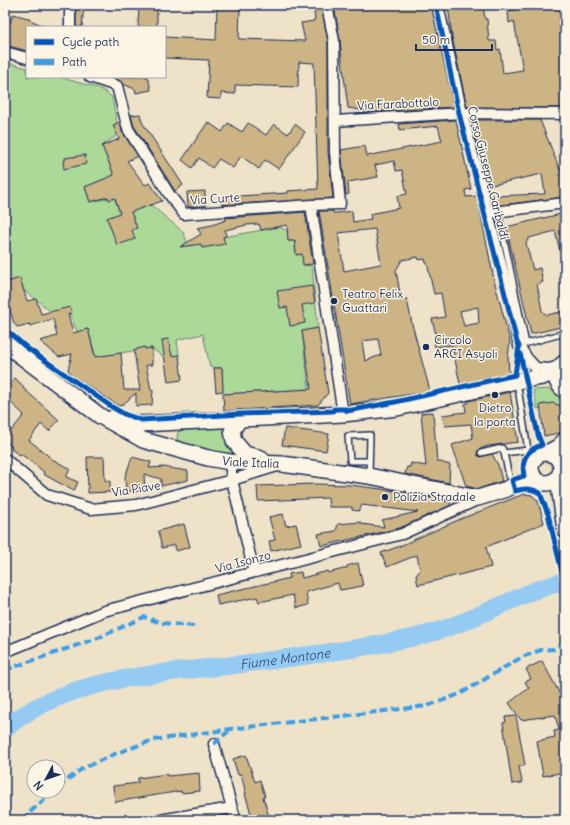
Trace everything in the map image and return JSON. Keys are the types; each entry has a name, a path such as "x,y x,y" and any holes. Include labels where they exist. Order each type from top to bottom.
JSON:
{"main road":[{"name":"Viale Italia","path":"5,344 100,416 143,440 208,458 230,462 369,468 478,498 532,480"},
{"path":"100,416 140,424 343,414 397,408 516,381 542,377 560,367"},
{"path":"560,367 556,379 559,386 565,392"},
{"path":"240,418 232,431 234,441 245,454 282,464"},
{"path":"174,448 170,444 168,437 169,432 179,421"},
{"path":"564,527 552,501 532,480 530,466 537,454 558,447 565,440"},
{"path":"537,454 554,455 559,460 561,467 564,527"},
{"path":"532,480 549,484 552,483 561,473"}],"street":[{"path":"70,5 70,26"},
{"path":"327,5 334,41 335,121"},
{"name":"Corso Giuseppe Garibaldi","path":"438,5 462,113 493,212 522,345 527,358 536,368 549,369 560,367"},
{"path":"5,52 26,58"},
{"name":"Via Curte","path":"93,78 116,86 128,129 169,194 184,214 340,204 335,152 335,121"},
{"name":"Via Farabottolo","path":"335,121 462,113 565,114"},
{"path":"493,212 565,203"},
{"path":"311,205 343,414"},
{"name":"Via Piave","path":"5,459 47,495 91,508 136,505 232,480 282,464"},
{"path":"230,462 232,480 254,572"},
{"name":"Via Isonzo","path":"5,652 104,611 402,534 487,496"},
{"path":"214,744 236,820"},
{"path":"160,820 232,808"}],"lane":[{"path":"522,345 565,333"},
{"path":"504,454 537,454 516,381"},
{"path":"370,435 369,468 350,461 348,436 370,435"},
{"path":"481,453 502,448 509,476"}],"green space":[{"path":"5,62 26,68 26,78 62,78 101,89 112,97 119,134 102,146 114,175 85,187 90,202 114,197 120,214 151,205 183,232 189,246 218,238 279,227 288,231 288,241 294,241 296,254 302,254 304,265 312,266 318,328 302,331 309,389 223,394 222,368 210,367 203,334 177,340 179,355 164,357 151,348 96,357 88,329 77,332 67,308 51,312 24,291 20,278 5,283"},
{"path":"549,389 557,394 565,403 565,411 560,406 551,404 540,405 541,408 537,409 533,390"},
{"path":"230,427 243,455 199,449 178,442 178,432 182,430"}],"building":[{"path":"76,5 84,5 82,26 76,26"},
{"path":"139,5 157,5 157,26 138,26"},
{"path":"217,5 240,5 239,39 305,41 301,23 314,21 313,5 321,5 328,42 328,152 333,198 222,205 222,197 288,193 288,191 318,189 314,63 299,62 298,87 235,85 235,94 221,93 221,99 207,98 209,60 166,58 166,37 216,40"},
{"path":"334,5 431,5 454,107 373,112 348,108 340,40"},
{"path":"448,5 483,5 485,19 487,19 489,41 496,41 497,50 500,49 503,73 523,70 514,21 509,23 508,11 519,9 519,5 560,5 565,23 565,108 467,107 452,37"},
{"path":"13,14 28,18 44,26 26,26 26,51 5,45 5,22 10,23"},
{"path":"114,78 148,78 151,90 136,93 135,89 123,84 119,80"},
{"path":"140,114 142,122 183,185 175,191 134,126 131,115"},
{"path":"456,120 471,189 465,190 466,197 477,196 494,280 510,341 508,357 509,373 460,384 452,345 435,347 434,339 437,339 432,319 445,317 441,293 434,294 427,263 425,259 419,260 418,257 402,260 396,270 401,300 407,299 412,324 430,391 350,404 319,211 333,211 333,213 337,213 352,211 353,222 371,219 370,214 399,208 397,196 407,194 402,170 396,171 394,161 375,165 378,177 348,182 349,194 346,195 341,150 365,146 367,156 442,141 438,126 400,130 399,124","holes":["375,229 381,264 344,271 338,233","478,307 479,323 464,326 460,311","378,339 381,355 365,361 362,341"]},
{"path":"472,120 540,120 560,170 565,169 565,197 493,206 490,196 545,194 542,174 487,186"},
{"path":"120,122 122,132 138,156 127,161 145,185 150,183 162,201 131,212 137,228 132,230 135,239 117,245 107,218 120,213 115,198 109,200 108,197 90,202 85,187 114,175 102,146 119,139 113,125"},
{"path":"208,122 222,132 228,123 242,132 248,123 266,135 274,124 288,134 295,124 305,132 279,169 265,160 259,169 241,156 233,168 219,159 212,168 199,158 192,168 182,160"},
{"path":"85,155 86,164 64,169 63,161 65,161 65,158"},
{"path":"205,191 205,206 188,207 187,192"},
{"path":"305,212 313,264 303,265 302,254 296,255 295,241 288,241 287,225 261,230 259,224 247,225 225,230 226,236 223,237 225,244 202,248 201,244 180,247 201,234 197,228 226,220 225,218"},
{"path":"565,213 565,259 562,259 555,231 529,238 526,243 533,270 540,268 543,282 537,284 542,311 547,315 565,311 565,326 531,334 506,227"},
{"path":"20,278 27,301 36,299 41,314 70,307 72,313 68,314 73,333 88,329 95,357 121,353 124,390 140,390 134,351 145,347 145,349 152,348 152,365 146,365 151,390 153,390 152,405 136,406 136,393 119,406 72,375 68,370 72,354 59,357 40,341 57,336 53,319 30,326 30,324 17,327 14,323 5,295 5,283"},
{"path":"312,286 315,303 302,305 305,323 290,326 287,307 280,308 277,291"},
{"path":"318,328 328,393 318,405 224,411 223,394 311,389 302,331"},
{"path":"168,339 172,356 179,355 182,380 168,382 162,340"},
{"path":"214,368 222,368 223,391 216,392"},
{"path":"15,378 24,387 23,388 59,420 49,431 41,424 29,440 52,459 70,469 66,477 78,482 74,491 43,474 44,472 21,454 19,455 11,449 12,447 5,440 5,425 11,431 24,415 5,397 5,389"},
{"path":"510,392 518,442 488,446 477,452 480,457 492,454 498,465 502,481 478,489 466,486 452,445 473,438 471,424 445,426 442,415 466,412 465,404 468,403 468,401"},
{"path":"552,403 561,406 565,411 565,428 559,433 544,436 540,405"},
{"path":"433,412 437,461 450,465 449,483 405,474 407,467 410,467 411,463 426,466 421,413"},
{"path":"285,428 329,434 326,451 282,445"},
{"path":"87,457 104,457 105,481 110,481 110,492 88,493"},
{"path":"132,457 151,462 149,468 163,467 188,471 188,480 161,486 161,479 144,474 145,491 126,491 125,477"},
{"path":"315,484 350,485 404,492 450,502 451,505 400,528 321,546 318,534 336,531 338,524 361,522 361,524 384,527 382,520 418,512 362,505 359,511 352,510 352,507 329,507 328,498 258,501 257,486"},
{"path":"524,494 532,495 538,501 544,523 486,547 491,567 418,585 416,576 420,570 417,555 387,567 381,553"},
{"path":"283,514 286,526 296,524 301,544 271,551 269,541 275,540 269,517"},
{"path":"184,524 190,547 176,551 175,545 162,548 158,531"},
{"path":"358,563 363,586 340,590 338,583 306,592 308,605 296,608 293,595 259,602 257,597 218,605 216,595 290,578 289,574 301,572 302,578 347,568 347,566"},
{"path":"542,661 561,696 565,696 565,742 562,742 565,772 543,776 537,741 555,737 554,731 559,730 555,715 521,720 509,703 529,688 525,682 531,679 526,669"},
{"path":"516,716 525,765 519,766 522,783 512,784 503,723 506,722 505,717"},
{"path":"246,755 255,782 260,780 265,796 263,797 270,820 253,820 241,774 238,775 233,759"},
{"path":"199,773 200,791 181,793 181,791 115,802 113,786 138,783 138,778 167,774 167,776"}],"waterway":[{"name":"Fiume Montone","path":"5,729 29,712 55,698 84,688 144,675 325,653 416,637 446,628 534,591 565,581"}],"marked path":[{"path":"5,670 98,638 144,617 162,623 194,626"},
{"path":"66,781 83,768 117,753 154,740 231,729 427,706 460,694 522,657 541,650 554,649 565,642"},
{"path":"214,744 231,729"},
{"path":"21,820 45,799"}],"cycle path":[{"path":"5,329 27,348 112,407 124,414 141,420 240,414 333,411 334,409 346,409 347,411 395,402 515,375 519,346 459,113 436,5"},
{"path":"520,353 538,435 542,445 532,450 526,456 523,465 524,476 512,480 515,491 528,489 540,493 548,514 565,585"}],"place":[{"name":"Teatro Felix Guattari","path":"334,301"},
{"name":"Circolo ARCI Asyoli","path":"426,347"},
{"name":"Dietro la porta","path":"495,395"},
{"name":"Polizia Stradale","path":"385,497"}]}
